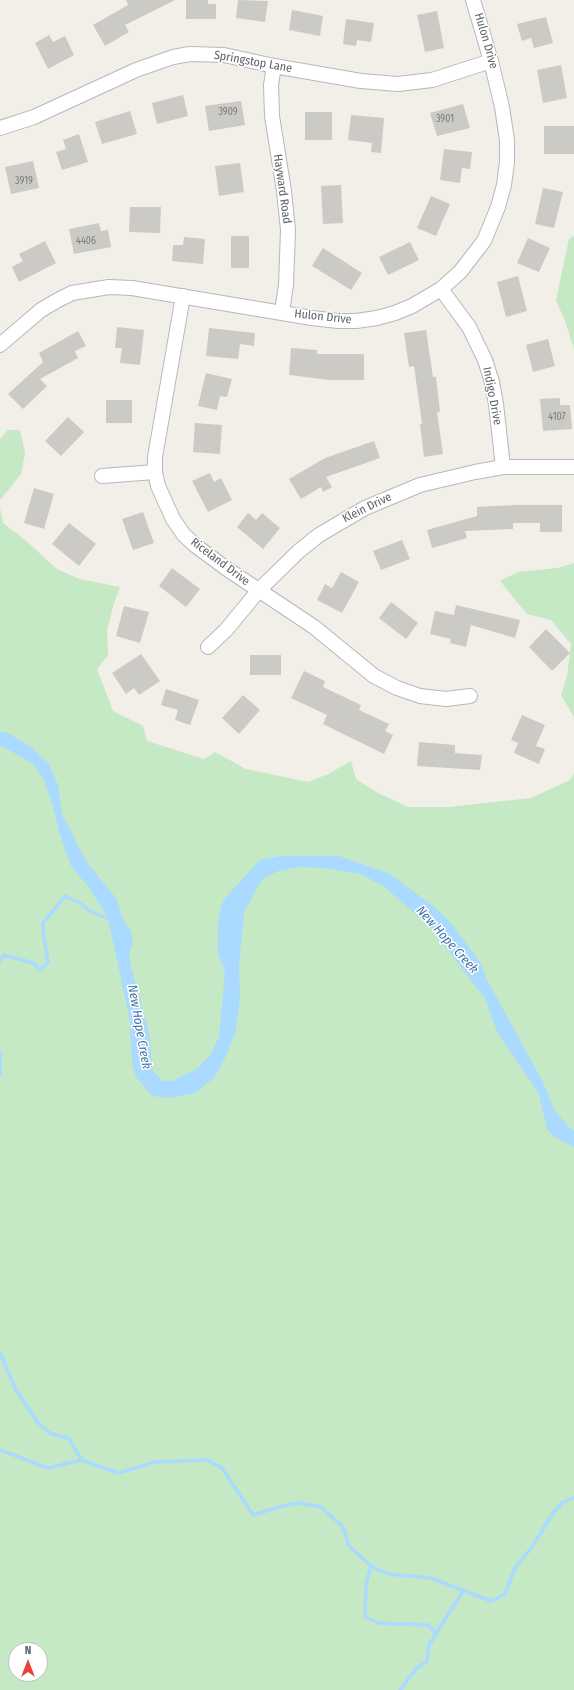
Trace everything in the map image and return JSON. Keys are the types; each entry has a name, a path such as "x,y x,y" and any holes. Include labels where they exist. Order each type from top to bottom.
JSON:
{"street":[{"name":"Hulon Drive","path":"0,345 41,310 72,294 109,287 132,288 338,321 356,321 377,318 395,313 441,289 460,272 484,241 498,207 504,185 507,162 507,140 502,107 491,61 473,0"},
{"name":"Springstop Lane","path":"0,128 34,117 143,67 172,57 190,54 224,55 274,66 361,80 398,84 432,80 491,61"},
{"name":"Hayward Road","path":"274,66 271,85 272,116 284,191 288,230 286,285 282,312"},
{"name":"Indigo Drive","path":"441,289 469,327 485,360 492,382 496,404 503,467"},
{"name":"Riceland Drive","path":"182,296 157,440 155,472 158,486 165,503 184,535 209,556 314,627 374,676 397,688 420,696 446,699 470,696"},
{"name":"Klein Drive","path":"208,647 226,630 259,590 298,551 319,535 365,508 420,485 448,477 503,467 574,467"},
{"path":"102,476 155,472"}],"green space":[{"path":"574,236 574,349 565,321 556,300 569,239"},
{"path":"8,430 20,430 25,453 21,474 0,500 0,439"},
{"path":"0,508 3,523 24,539 57,569 79,579 120,587 114,603 107,631 108,655 97,669 113,711 143,726 147,741 204,759 215,752 246,769 308,782 328,774 351,761 356,779 378,793 408,807 448,807 531,798 570,780 574,773 574,1690 0,1690"},
{"path":"574,563 574,717 561,695 567,676 571,644 551,620 527,614 500,581 518,572 558,568"}],"water":[{"path":"0,732 6,732 31,747 49,764 58,785 62,814 77,844 88,864 116,898 124,921 131,931 133,944 129,953 130,963 149,1033 153,1071 163,1081 172,1081 197,1069 210,1055 219,1037 225,973 218,954 218,924 221,906 225,898 260,860 280,856 339,856 390,874 437,909 452,924 482,965 486,978 543,1082 554,1110 569,1127 574,1130 574,1147 553,1136 547,1129 539,1094 497,1032 486,1000 432,929 386,888 361,874 324,868 299,867 278,871 263,879 259,884 244,913 239,965 240,998 236,1030 226,1056 215,1077 195,1093 169,1098 152,1096 136,1077 132,1062 130,1021 108,918 88,886 72,868 61,838 52,803 43,778 33,764 4,747 0,747"}],"building":[{"path":"126,0 175,0 125,25 129,32 105,46 93,25 128,5"},
{"path":"186,0 208,0 208,4 216,4 216,19 186,19"},
{"path":"238,0 268,1 265,22 236,18"},
{"path":"292,10 323,16 320,36 289,30"},
{"path":"437,11 444,48 425,52 417,15"},
{"path":"546,17 553,43 534,48 531,38 522,41 517,24"},
{"path":"346,19 374,23 371,42 357,40 356,46 343,44"},
{"path":"49,35 53,42 65,36 74,55 48,69 35,43"},
{"path":"561,65 567,98 543,103 537,70"},
{"path":"183,95 188,116 157,124 152,103"},
{"path":"241,101 245,125 209,131 205,106"},
{"path":"463,104 470,128 437,136 430,113"},
{"path":"130,111 137,134 102,144 95,122"},
{"path":"305,112 332,112 332,140 305,140"},
{"path":"351,115 384,118 381,153 371,152 372,143 348,140"},
{"path":"544,126 574,126 574,154 544,154"},
{"path":"79,134 88,162 62,170 56,152 66,149 63,140"},
{"path":"444,149 472,152 470,169 462,168 460,183 440,180"},
{"path":"33,161 39,188 11,194 5,167"},
{"path":"240,163 244,192 219,196 215,166"},
{"path":"341,185 343,223 323,224 321,186"},
{"path":"543,188 563,192 554,228 535,224"},
{"path":"431,196 450,204 436,236 417,228"},
{"path":"130,207 161,207 160,233 129,232"},
{"path":"99,223 101,231 108,230 111,247 74,254 69,229"},
{"path":"231,236 249,236 249,268 231,268"},
{"path":"184,237 205,239 203,264 172,261 173,245 183,245"},
{"path":"528,238 550,248 539,272 517,263"},
{"path":"45,241 56,263 19,282 12,267 23,261 19,254"},
{"path":"410,242 419,260 388,275 379,257"},
{"path":"323,248 362,273 351,290 312,266"},
{"path":"518,276 527,311 506,317 497,282"},
{"path":"117,327 144,330 140,365 120,363 122,348 115,348"},
{"path":"209,328 255,333 254,346 240,344 238,359 206,356"},
{"path":"426,330 433,377 436,377 440,412 437,412 443,454 424,457 420,424 422,424 414,366 409,367 404,333"},
{"path":"78,331 86,346 75,351 78,358 40,379 47,386 23,409 8,394 43,362 39,353"},
{"path":"548,339 555,366 533,372 526,345"},
{"path":"291,348 317,350 317,354 364,354 364,380 330,380 289,375"},
{"path":"206,373 232,379 227,397 220,396 217,410 198,406"},
{"path":"560,398 560,405 570,405 572,429 543,431 540,399"},
{"path":"106,400 132,400 132,423 106,423"},
{"path":"68,417 84,432 61,456 45,441"},
{"path":"195,423 222,425 220,454 193,452"},
{"path":"374,441 380,458 326,477 332,487 323,492 321,487 301,499 289,479 325,458"},
{"path":"210,473 214,482 221,478 232,500 208,512 192,481"},
{"path":"34,488 54,494 44,529 24,523"},
{"path":"562,505 562,532 540,532 540,523 513,523 513,529 465,531 467,538 432,548 427,530 477,516 477,507"},
{"path":"143,512 154,543 133,550 122,519"},
{"path":"248,513 256,520 262,513 280,528 263,549 237,527"},
{"path":"69,523 96,544 79,566 52,544"},
{"path":"402,540 410,559 381,570 373,551"},
{"path":"172,568 200,589 186,607 159,586"},
{"path":"341,572 359,582 342,613 317,600 325,584 332,588"},
{"path":"391,602 418,623 406,639 379,618"},
{"path":"456,605 520,620 515,638 471,625 466,647 450,643 451,639 430,634 435,611 454,615"},
{"path":"124,606 149,612 140,643 116,636"},
{"path":"546,629 570,653 552,671 529,647"},
{"path":"141,654 160,681 139,695 134,688 126,694 112,673"},
{"path":"250,655 281,655 281,675 250,675"},
{"path":"304,671 325,681 323,687 361,705 359,710 389,724 385,731 393,735 384,754 323,724 327,715 291,698"},
{"path":"166,689 199,700 190,725 175,720 178,710 161,705"},
{"path":"243,695 260,710 239,734 222,718"},
{"path":"522,715 545,725 536,746 545,749 539,764 514,753 518,743 511,740"},
{"path":"419,742 455,745 455,753 482,755 480,770 417,766"}],"waterway":[{"path":"0,961 4,955 33,963 40,970 48,962 43,923 65,896 80,903 90,911 111,920"},
{"path":"0,1052 0,1075"},
{"path":"0,1353 16,1390 39,1424 50,1433 69,1439 82,1460 118,1473 156,1462 207,1460 222,1468 253,1515 298,1503 321,1507 343,1527 349,1546 371,1566 388,1574 431,1578 491,1601 505,1594 515,1568 532,1547 553,1513 562,1503 574,1497"},
{"name":"New Hope Creek","path":"0,1450 48,1468 82,1460"},
{"path":"371,1566 366,1585 365,1617 379,1623 428,1625 437,1634"},
{"path":"400,1690 416,1669 427,1661 429,1645 463,1591"}]}
